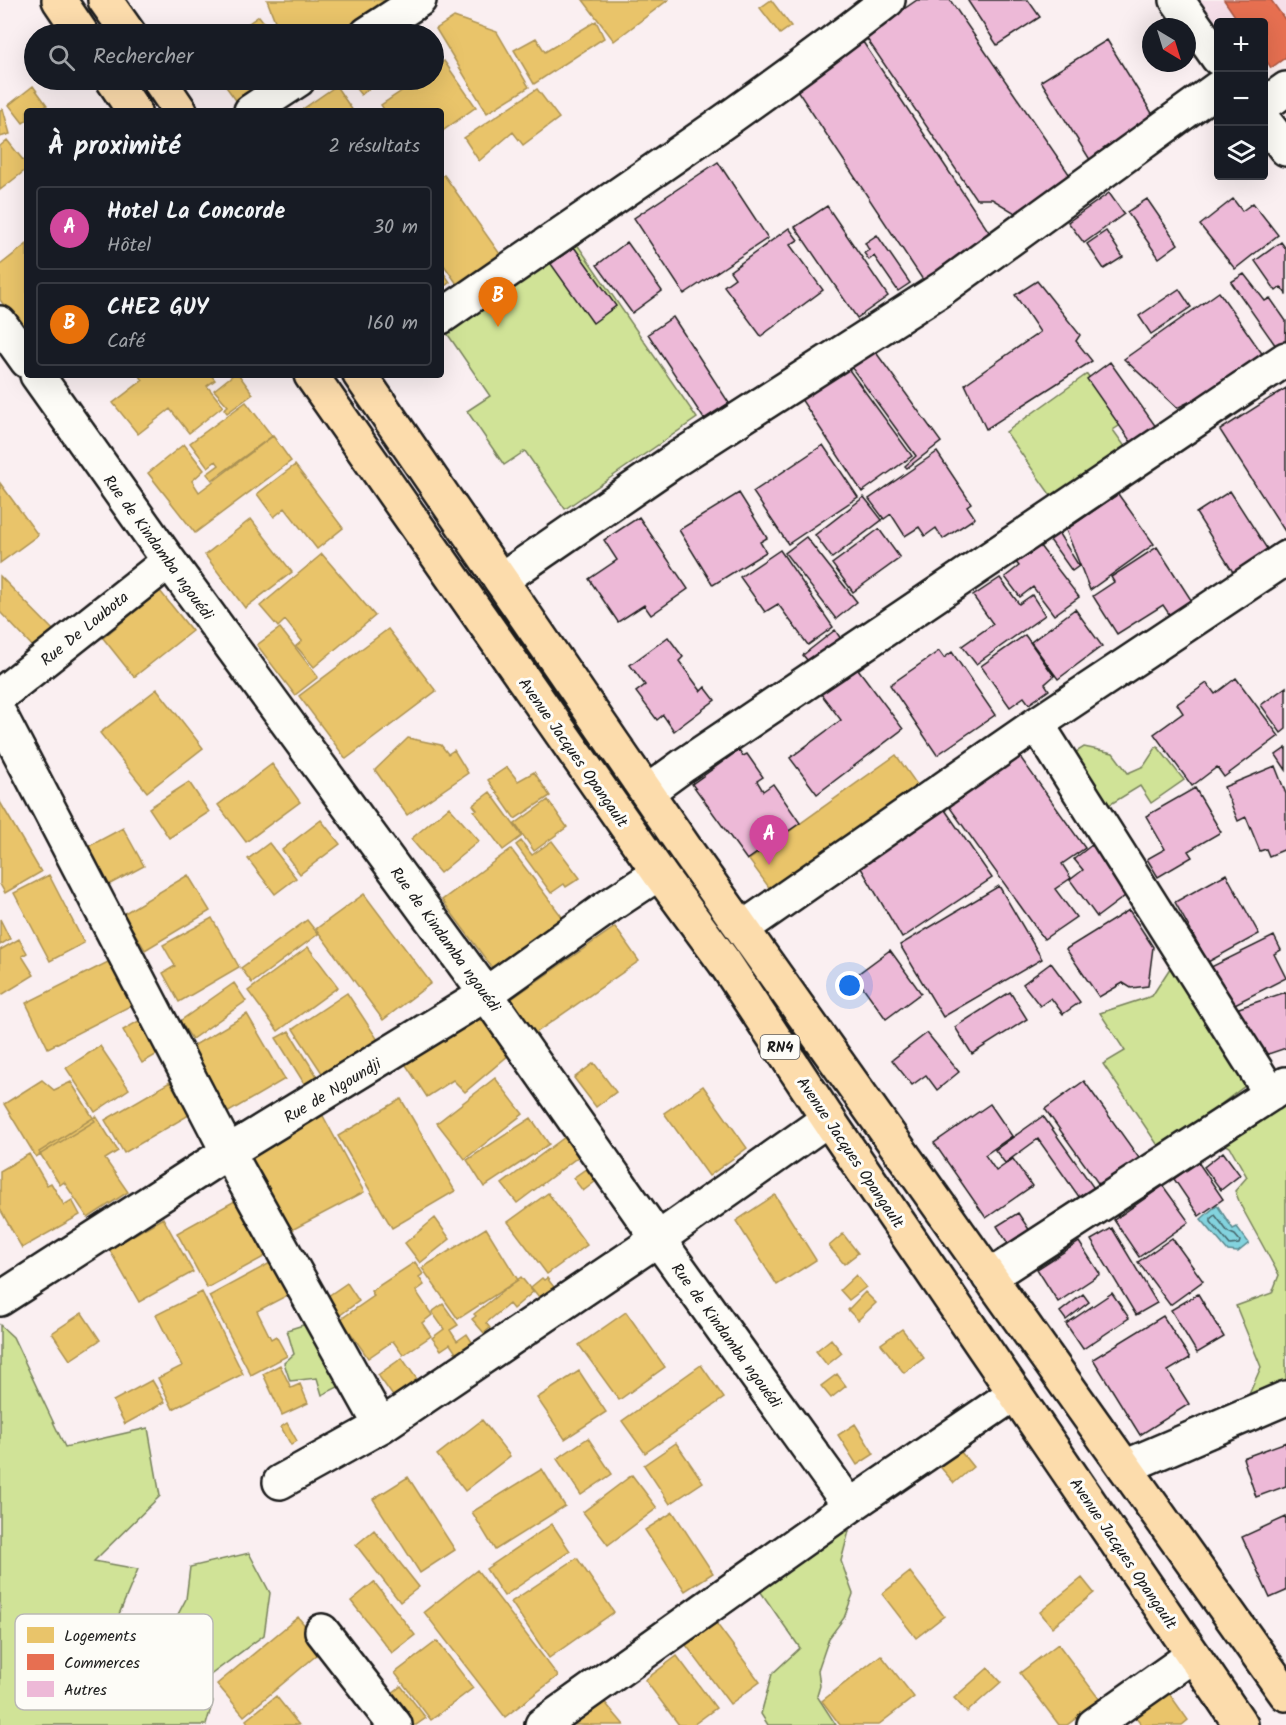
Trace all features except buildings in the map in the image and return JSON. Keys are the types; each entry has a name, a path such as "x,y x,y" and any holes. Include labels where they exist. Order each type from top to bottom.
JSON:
{"highway":[{"path":"59,0 75,24"},
{"path":"105,0 122,24"},
{"path":"120,90 132,108"},
{"path":"166,90 178,108"},
{"name":"Avenue Jacques Opangault","path":"313,378 659,873 725,963 828,1119 1241,1725"},
{"name":"RN4","path":"362,378 647,792 1286,1694"}],"street":[{"path":"382,24 419,0"},
{"path":"444,315 734,115 823,51 888,0"},
{"path":"1177,0 1214,52"},
{"path":"1268,102 1286,89"},
{"path":"256,108 283,90"},
{"path":"501,580 675,460 943,288 1214,91"},
{"path":"1267,126 1286,149"},
{"path":"0,323 24,357"},
{"path":"647,792 1286,360"},
{"name":"Rue de Kindamba ngouédi","path":"39,378 169,561 486,994 850,1506"},
{"path":"743,928 1037,724 1286,558"},
{"name":"Rue De Loubota","path":"0,695 169,561"},
{"path":"0,715 228,1152 381,1426"},
{"path":"989,1277 1279,1089 1037,724"},
{"name":"Rue de Ngoundji","path":"0,1299 228,1152 486,994 659,873"},
{"path":"280,1482 381,1426 658,1239 828,1119"},
{"path":"542,1725 850,1506 1015,1393"},
{"path":"1125,1467 1286,1398"},
{"path":"322,1631 395,1725"},
{"path":"1094,1725 1193,1655"}],"shaded area":[{"path":"1163,0 1286,0 1286,42 1268,54 1268,18 1214,18 1214,68 1196,44 1196,18 1177,18"}],"green space":[{"path":"572,237 697,418 565,509 525,451 504,465 467,411 490,396 444,329 444,325"},
{"path":"1087,374 1122,424 1113,430 1126,448 1054,500 1006,432"},
{"path":"1157,746 1184,780 1151,803 1140,786 1101,810 1065,759 1084,747 1113,753 1128,773 1144,766"},
{"path":"1174,962 1250,1082 1161,1150 1103,1064 1125,1051 1100,1013 1152,996"},
{"path":"1286,1096 1286,1381 1247,1399 1261,1367 1236,1306 1272,1293 1279,1275 1235,1191 1247,1177 1230,1147 1214,1138"},
{"path":"313,1322 350,1381 322,1395 317,1378 290,1381 284,1363 294,1354 287,1330"},
{"path":"0,1325 13,1337 65,1447 148,1428 160,1496 94,1561 138,1569 119,1614 15,1614 15,1710 210,1710 206,1725 0,1725"},
{"path":"849,1531 841,1561 853,1594 844,1618 829,1638 818,1670 820,1686 817,1696 836,1725 768,1725 761,1714 772,1674 800,1648 758,1588 834,1534"},
{"path":"249,1553 270,1593 264,1635 213,1673 213,1614 178,1614 186,1599 190,1567"}],"water":[{"path":"1217,1205 1233,1229 1237,1227 1249,1243 1238,1252 1228,1251 1201,1219"}],"place":[{"name":"CHEZ GUY","path":"498,327"},
{"name":"Hotel La Concorde","path":"769,865"}]}
